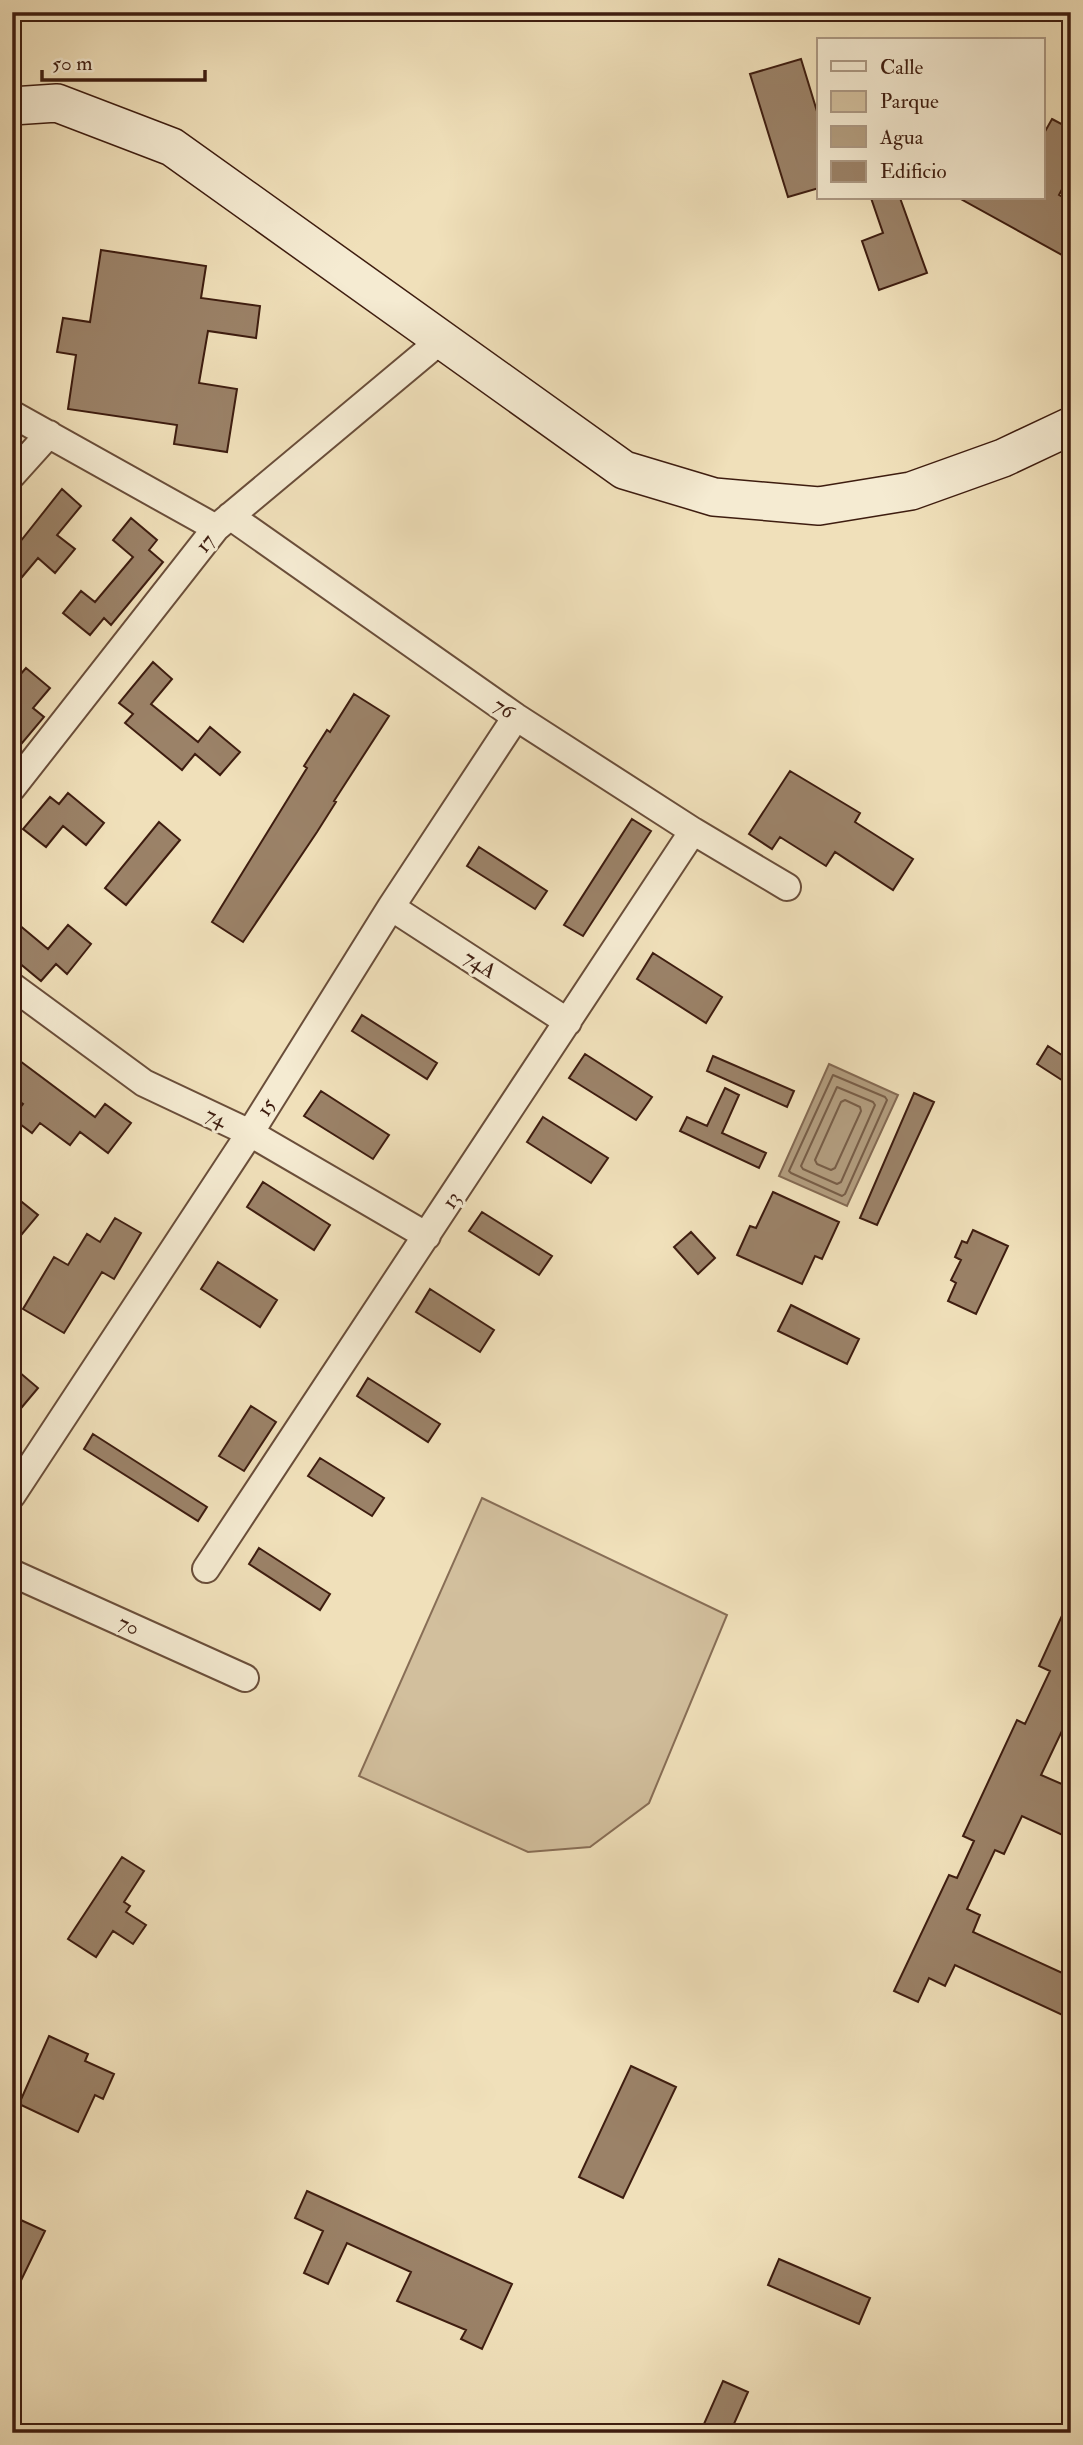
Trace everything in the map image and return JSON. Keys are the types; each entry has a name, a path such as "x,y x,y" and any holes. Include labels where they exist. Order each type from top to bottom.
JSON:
{"street":[{"path":"12,106 57,103 172,147 624,470 714,497 819,506 911,491 1003,458 1071,426"},
{"name":"17","path":"12,788 223,522 441,340"},
{"name":"76","path":"12,414 223,522 516,717 693,831 787,887"},
{"path":"12,475 49,433"},
{"name":"15","path":"12,1494 22,1457 250,1133 391,907 516,717"},
{"name":"13","path":"206,1569 693,831"},
{"name":"74A","path":"391,907 568,1022"},
{"name":"74","path":"12,986 144,1083 250,1133 428,1236"},
{"name":"70","path":"12,1573 245,1678"}],"green space":[{"path":"482,1498 727,1615 649,1803 590,1847 528,1852 359,1776"}],"water":[{"path":"829,1064 898,1095 847,1206 779,1176"}],"building":[{"path":"801,59 817,111 817,189 788,197 750,74"},
{"path":"1052,119 1071,129 1071,173 1059,195 1071,202 1071,260 963,200 1044,200 1044,133"},
{"path":"872,200 901,200 927,273 879,290 862,241 883,233"},
{"path":"101,250 206,266 201,298 260,306 256,338 208,331 199,383 237,389 227,452 174,444 177,425 68,409 76,355 57,352 63,318 90,322"},
{"path":"62,489 81,506 57,535 75,549 55,573 38,558 12,589 12,552"},
{"path":"131,518 157,540 149,550 163,562 111,625 104,618 90,635 63,613 81,591 95,602 133,557 113,540"},
{"path":"153,662 172,679 151,704 198,742 210,727 240,752 220,775 195,754 182,770 125,723 133,714 119,703"},
{"path":"26,668 50,688 33,708 44,717 12,755 12,717 20,707 12,701 12,684"},
{"path":"354,694 389,716 317,832 243,942 212,922 307,768 304,766"},
{"path":"790,771 860,813 855,822 913,859 893,890 835,852 826,866 780,837 772,849 749,834"},
{"path":"68,793 104,823 86,845 63,826 46,847 23,829 50,797 59,804"},
{"path":"632,819 651,831 583,936 564,925"},
{"path":"159,822 180,840 126,905 105,888"},
{"path":"479,847 547,891 535,909 467,866"},
{"path":"12,919 48,949 68,925 91,944 67,974 56,964 41,981 12,957"},
{"path":"653,953 722,997 706,1023 637,979"},
{"path":"362,1015 437,1063 427,1079 352,1031"},
{"path":"1048,1046 1071,1061 1071,1086 1037,1064"},
{"path":"585,1054 652,1097 636,1120 569,1078"},
{"path":"12,1055 95,1117 105,1104 131,1123 108,1153 80,1132 70,1145 40,1123 32,1133 12,1118 23,1104 12,1096"},
{"path":"713,1056 794,1091 787,1107 707,1071"},
{"path":"725,1088 739,1095 722,1133 766,1153 759,1168 680,1131 687,1117 707,1126"},
{"path":"321,1091 389,1135 373,1159 304,1116"},
{"path":"914,1093 934,1102 877,1225 860,1218"},
{"path":"543,1117 608,1158 591,1183 527,1142"},
{"path":"263,1182 330,1225 314,1250 247,1207"},
{"path":"773,1192 839,1222 822,1259 815,1256 802,1284 737,1255 750,1226 756,1228"},
{"path":"12,1194 38,1215 12,1246"},
{"path":"482,1212 552,1256 539,1275 469,1231"},
{"path":"115,1218 141,1233 114,1279 102,1272 64,1333 23,1309 54,1257 68,1265 87,1234 100,1242"},
{"path":"973,1230 1008,1246 976,1314 948,1301 956,1283 951,1280 961,1260 955,1257 962,1241 967,1243"},
{"path":"691,1232 715,1258 698,1274 674,1247"},
{"path":"218,1262 277,1300 260,1327 201,1289"},
{"path":"430,1289 494,1330 480,1352 416,1312"},
{"path":"791,1305 859,1339 847,1364 778,1331"},
{"path":"12,1366 38,1388 12,1419"},
{"path":"368,1378 440,1424 428,1442 357,1396"},
{"path":"251,1406 276,1422 244,1471 219,1456"},
{"path":"93,1434 207,1507 198,1521 84,1449"},
{"path":"320,1458 384,1498 372,1516 308,1476"},
{"path":"259,1548 330,1594 320,1610 249,1564"},
{"path":"1071,1596 1071,1712 1041,1775 1071,1788 1071,1839 1022,1816 1004,1854 995,1850 967,1909 980,1915 973,1932 1071,1977 1071,2019 955,1965 945,1986 929,1978 918,2002 894,1991 949,1875 957,1878 974,1841 963,1836 1017,1720 1025,1724 1050,1671 1039,1666"},
{"path":"122,1857 144,1871 124,1902 130,1906 126,1912 146,1925 133,1944 113,1931 96,1957 68,1939"},
{"path":"49,2036 88,2054 85,2061 114,2074 103,2099 95,2095 78,2132 19,2104"},
{"path":"631,2066 676,2087 623,2198 579,2177"},
{"path":"307,2191 512,2284 482,2349 461,2339 466,2330 397,2301 411,2272 347,2243 328,2284 304,2273 323,2231 295,2218"},
{"path":"12,2216 45,2231 12,2299"},
{"path":"779,2259 870,2298 859,2324 768,2285"},
{"path":"723,2381 748,2392 730,2433 700,2433"}]}
